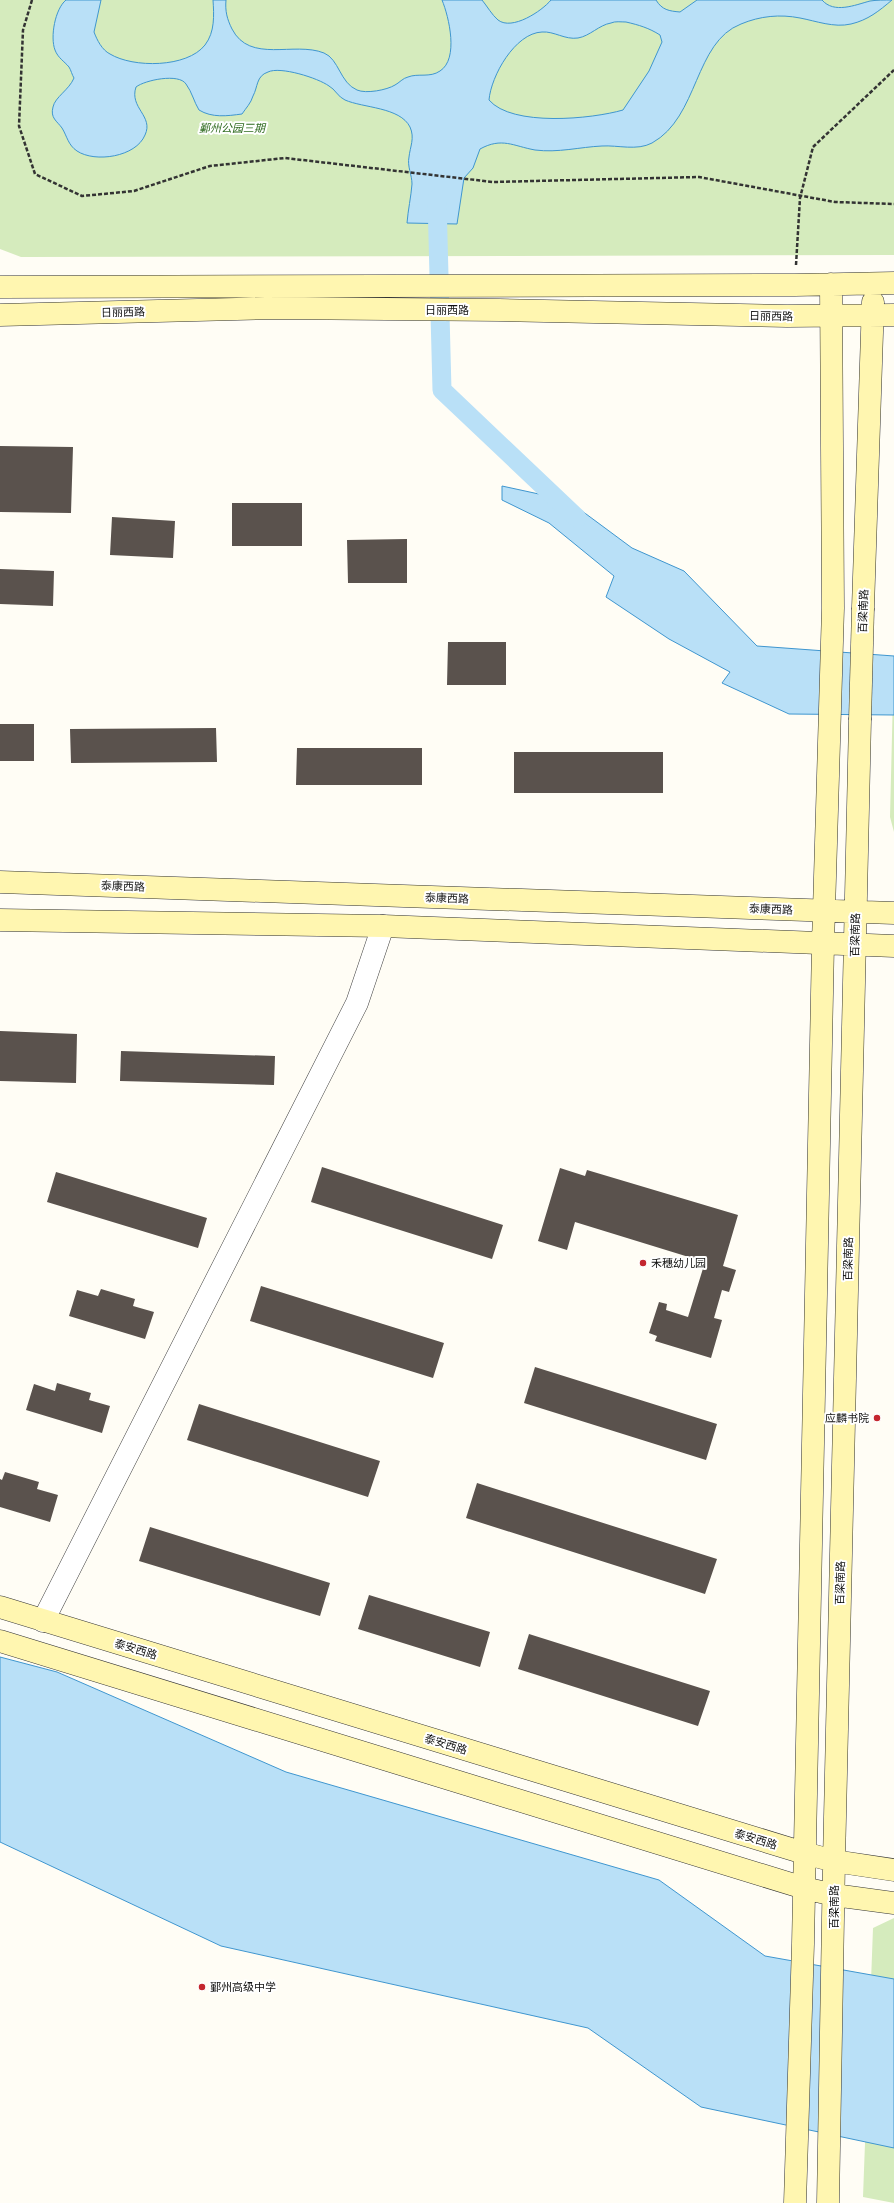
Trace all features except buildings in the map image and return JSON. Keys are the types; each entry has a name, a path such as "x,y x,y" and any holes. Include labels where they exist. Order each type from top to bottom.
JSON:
{"main road":[{"path":"0,287 795,285 884,283"},
{"name":"百梁南路","path":"828,2203 834,1955 834,1861 863,608 884,315 884,283"},
{"path":"795,2203 803,1944 823,944 830,721 832,608 832,284"},
{"name":"日丽西路","path":"0,315 276,308 884,315"},
{"name":"泰康西路","path":"0,882 894,913"},
{"path":"0,920 383,926 894,946"},
{"name":"泰安西路","path":"0,1607 804,1853 834,1861 894,1870"},
{"path":"0,1641 804,1888 834,1895 894,1903"}],"street":[{"path":"43,1621 357,1003 383,926"}],"path":[{"path":"32,0 23,30 19,126 35,174 82,196 134,191 210,166 285,158 494,182 698,176 835,202 894,204"},
{"path":"795,285 800,198 814,147 894,70"}],"green space":[{"name":"鄞州公园三期","path":"0,0 894,0 894,255 21,257 0,249"},
{"path":"894,655 894,832 890,817"},
{"path":"894,1918 894,2203 863,2197 873,1928"}],"water":[{"path":"66,0 101,0 94,32 102,47 110,54 120,59 132,62 159,63 173,62 197,53 205,45 211,35 214,17 213,0 226,0 226,11 229,22 240,40 250,46 261,49 300,49 324,53 333,60 351,87 366,92 387,88 395,85 404,78 436,73 446,65 451,48 451,37 445,7 442,0 482,0 498,20 504,23 511,23 534,14 551,0 656,0 666,9 680,12 697,0 822,0 832,7 839,8 870,1 892,0 868,18 845,25 832,25 793,17 778,16 755,19 741,24 726,33 714,47 679,116 667,131 652,143 640,147 602,146 544,151 501,143 488,145 480,149 473,168 464,178 457,224 407,223 412,184 409,160 412,135 410,127 405,120 390,112 345,100 340,97 331,87 324,83 308,76 290,72 274,71 264,74 259,79 255,93 242,114 220,116 204,113 199,110 188,87 182,81 169,78 140,84 136,87 136,101 144,117 147,128 145,135 140,142 124,153 114,156 94,157 77,151 74,149 52,114 54,103 74,78 69,67 56,53 53,38 56,16 62,4","holes":["613,22 626,22 648,29 660,35 662,42 649,71 623,110 573,118 533,117 515,114 500,109 489,100 494,79 506,57 523,40 532,34 546,32 569,38 578,38 587,35 607,24"]},
{"path":"502,486 548,496 578,508 632,548 684,571 757,646 894,656 894,715 789,714 722,683 730,672 669,639 606,597 614,576 549,523 502,500"},
{"path":"0,1657 57,1672 286,1772 659,1880 765,1956 894,1979 894,2148 701,2107 588,2028 221,1946 0,1842"}],"waterway":[{"path":"437,199 442,390 577,518"}],"place":[{"name":"禾穗幼儿园","path":"643,1263"},
{"name":"应麟书院","path":"877,1418"},
{"name":"鄞州高级中学","path":"202,1987"}]}
